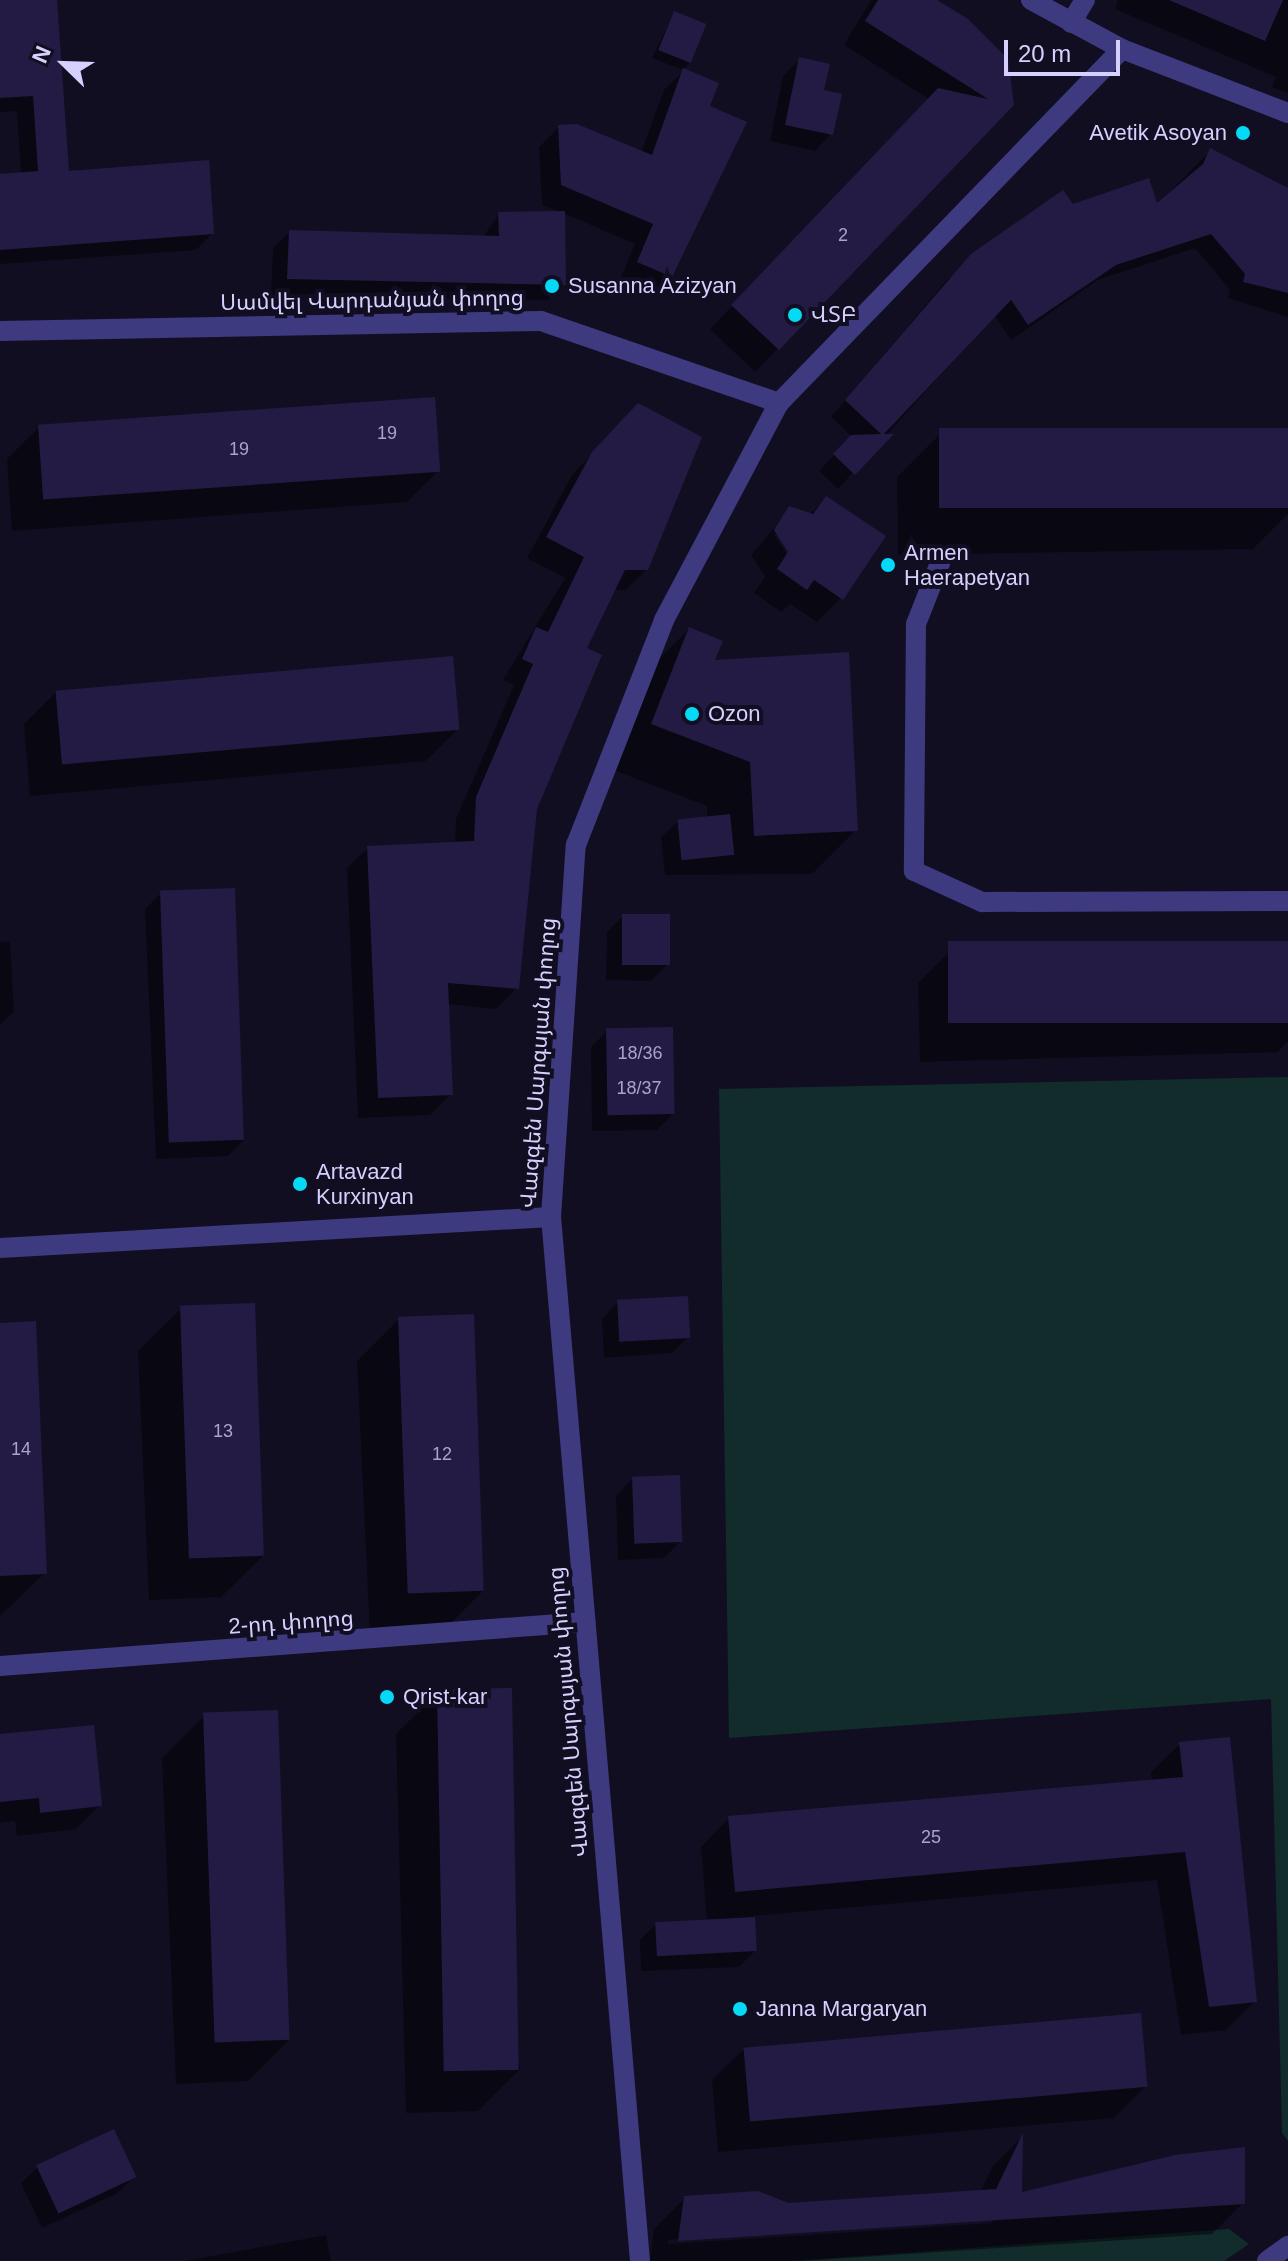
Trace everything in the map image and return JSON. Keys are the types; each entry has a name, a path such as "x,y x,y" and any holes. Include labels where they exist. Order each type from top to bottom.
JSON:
{"street":[{"path":"1031,0 1122,49 1288,113"},
{"path":"1071,23 1085,0"},
{"name":"Վազգեն Սարգսյան փողոց","path":"640,2261 551,1217 576,845 664,620 779,403 1122,49"},
{"name":"Սամվել Վարդանյան փողոց","path":"0,331 541,321 779,403"},
{"path":"942,558 916,624 914,871 982,902 1288,901"},
{"path":"0,1248 551,1217"},
{"name":"2-րդ փողոց","path":"0,1666 585,1622"},
{"path":"1267,2261 1288,2246"}],"green space":[{"path":"1288,1077 1288,2141 1282,2133 1271,1699 729,1738 719,1089"},
{"path":"1229,2229 1249,2244 1224,2261 792,2261"}],"building":[{"path":"0,0 57,0 69,171 209,160 214,234 0,250 0,174 38,171 33,96 0,98"},
{"path":"878,0 937,0 968,19 1008,59 1014,105 779,350 731,305 938,88 988,99 865,21"},
{"path":"1169,0 1283,0 1265,41"},
{"path":"674,11 706,24 691,63 658,50"},
{"path":"799,57 830,64 824,90 842,94 833,135 785,125"},
{"path":"683,68 719,83 710,106 747,122 672,277 637,262 653,224 561,185 558,125 577,124 652,155"},
{"path":"1210,148 1288,188 1288,293 1243,282 1245,274 1211,234 1116,265 1028,325 1011,300 884,434 894,434 855,475 833,454 851,435 881,434 845,400 971,254 1063,190 1073,204 1149,178 1157,203 1203,164"},
{"path":"565,211 566,285 287,279 289,230 499,236 498,212"},
{"path":"435,397 440,472 43,500 38,425"},
{"path":"638,403 702,437 648,570 625,570 587,648 602,655 537,809 519,989 448,983 453,1095 378,1098 367,846 474,841 476,797 533,664 522,659 536,627 548,632 584,557 546,537 592,452"},
{"path":"939,428 1288,428 1288,508 939,508"},
{"path":"826,496 886,536 843,600 814,580 807,590 777,569 788,552 774,530 789,506 813,514"},
{"path":"689,627 723,641 715,660 849,652 858,831 754,836 750,762 651,724"},
{"path":"453,656 459,730 62,764 56,691"},
{"path":"730,814 734,855 682,860 677,820"},
{"path":"235,888 244,1140 169,1142 160,891"},
{"path":"622,914 670,914 670,965 622,965"},
{"path":"948,941 1288,941 1288,1023 948,1023"},
{"path":"673,1027 675,1114 608,1115 606,1028"},
{"path":"688,1296 690,1338 619,1342 617,1300"},
{"path":"255,1303 264,1556 189,1558 180,1306"},
{"path":"474,1314 484,1591 408,1593 398,1317"},
{"path":"36,1321 47,1574 0,1576 0,1323"},
{"path":"680,1475 682,1542 634,1544 632,1477"},
{"path":"512,1688 519,2070 444,2071 437,1689"},
{"path":"278,1710 290,2040 215,2042 203,1713"},
{"path":"94,1725 102,1806 40,1813 39,1798 0,1802 0,1734"},
{"path":"1230,1737 1257,2002 1209,2007 1185,1852 735,1892 728,1816 1183,1777 1179,1742"},
{"path":"755,1917 757,1951 657,1956 655,1922"},
{"path":"1141,2013 1147,2087 750,2121 744,2048"},
{"path":"114,2129 136,2177 58,2213 36,2165"},
{"path":"1023,2133 1022,2192 1175,2155 1245,2147 1245,2204 678,2241 684,2196 758,2191 788,2203 996,2189"}],"place":[{"name":"Avetik Asoyan","path":"1243,133"},
{"name":"Susanna Azizyan","path":"552,286"},
{"name":"ՎՏԲ","path":"795,315"},
{"name":"Armen Haerapetyan","path":"888,565"},
{"name":"Ozon","path":"692,714"},
{"name":"Artavazd Kurxinyan","path":"300,1184"},
{"name":"Qrist-kar","path":"387,1697"},
{"name":"Janna Margaryan","path":"740,2009"}]}
